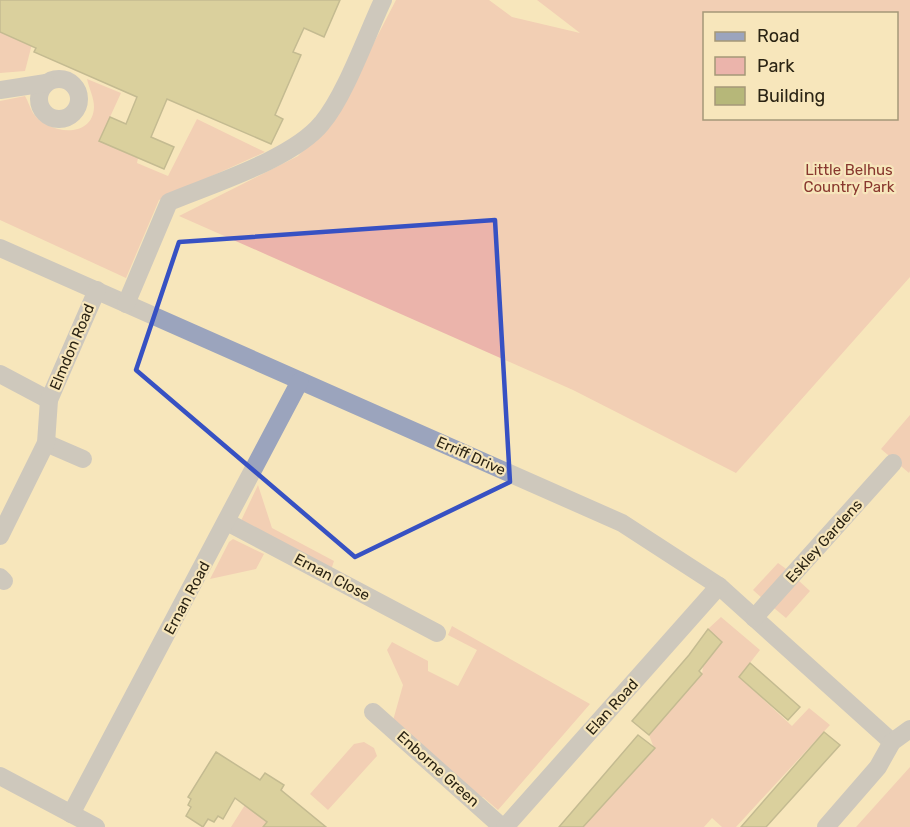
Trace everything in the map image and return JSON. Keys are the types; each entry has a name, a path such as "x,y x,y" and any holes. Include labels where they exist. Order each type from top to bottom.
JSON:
{"street":[{"path":"126,304 169,202 285,152 322,124 333,107 383,0"},
{"path":"0,90 46,83"},
{"name":"Erriff Drive","path":"0,248 622,522 718,586 892,742"},
{"name":"Elmdon Road","path":"0,536 46,442 49,400 97,290"},
{"path":"0,374 49,400"},
{"name":"Ernan Road","path":"71,814 300,381"},
{"path":"46,442 83,459"},
{"name":"Eskley Gardens","path":"754,618 893,464"},
{"name":"Ernan Close","path":"227,522 437,633"},
{"name":"Elan Road","path":"504,827 718,586"},
{"name":"Enborne Green","path":"373,712 504,827"},
{"path":"826,827 878,767 892,742 910,729"},
{"path":"0,776 96,827"}],"highlighted area":[{"path":"495,220 510,482 355,557 136,370 179,242"}],"green space":[{"name":"Little Belhus Country Park","path":"396,0 489,0 512,17 580,33 537,0 910,0 910,277 736,473 573,390 179,216 298,156 337,114"},
{"path":"0,32 32,44 25,71 0,73"},
{"path":"87,79 121,93 99,141 138,158 137,163 168,176 197,119 265,152 159,200 126,278 0,220 0,101 25,96 33,113 48,126 68,130 78,129 92,118 94,107"},
{"path":"910,415 910,471 909,473 881,449"},
{"path":"258,485 272,528 334,561 330,573 239,525"},
{"path":"233,539 264,554 256,569 210,579 229,542"},
{"path":"778,563 789,571 763,599 753,590"},
{"path":"798,580 810,591 786,618 774,608"},
{"path":"721,617 760,650 739,677 792,726 809,708 830,725 736,827 722,827 712,818 704,827 583,827 654,748 649,735 702,674 703,666 721,642 708,629"},
{"path":"452,626 590,704 498,810 483,797 475,797 392,724 403,685 387,650 392,642 428,661 428,671 458,686 477,650 448,635"},
{"path":"364,742 374,748 377,756 328,810 310,794 354,744"},
{"path":"910,767 910,827 856,827"},
{"path":"250,797 259,802 252,811 267,822 263,827 231,827"}],"building":[{"path":"0,0 340,0 324,37 304,28 293,52 301,55 275,115 283,119 271,144 167,99 151,137 174,147 164,169 99,141 110,117 126,124 137,97 34,52 36,48 0,32"},
{"path":"708,629 722,642 699,671 702,674 649,735 632,721 689,655"},
{"path":"750,663 800,707 788,720 739,677"},
{"path":"824,732 840,745 766,827 741,827"},
{"path":"638,735 655,748 583,827 559,827"},
{"path":"216,752 260,780 265,773 284,785 281,790 326,827 263,827 267,822 235,798 223,819 218,816 214,822 208,819 203,827 186,816 191,807 188,805 191,799 188,797"}]}
